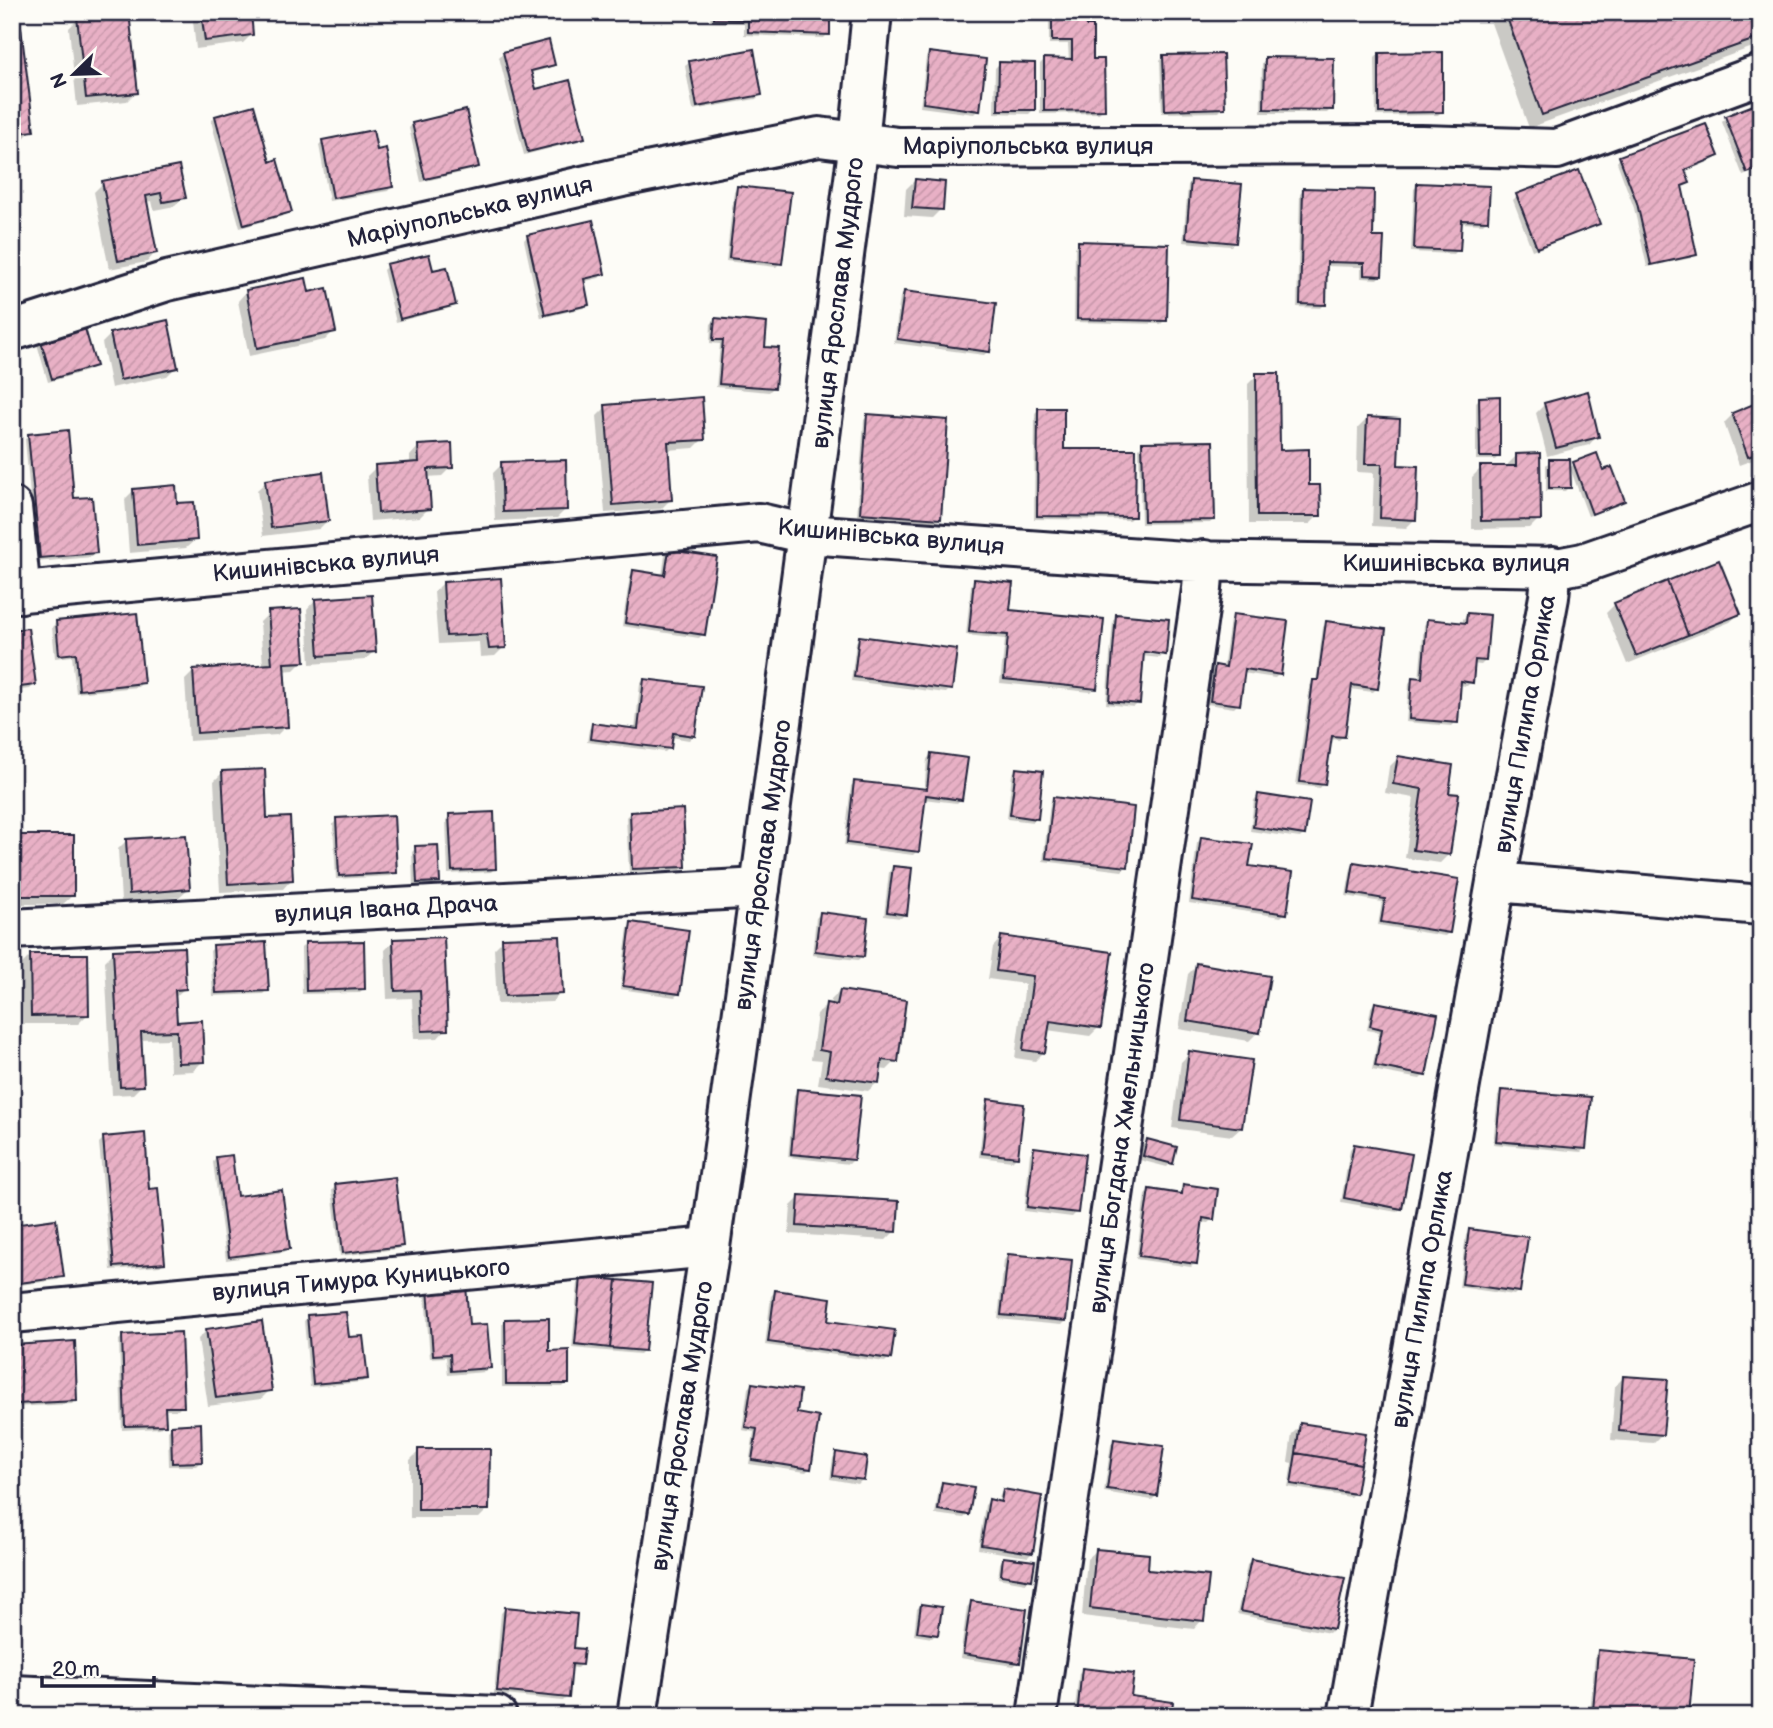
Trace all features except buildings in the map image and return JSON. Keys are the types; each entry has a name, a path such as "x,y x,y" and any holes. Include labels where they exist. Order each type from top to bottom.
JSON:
{"street":[{"name":"вулиця Ярослава Мудрого","path":"636,1716 710,1247 760,888 859,142 873,12"},
{"name":"Маріупольська вулиця","path":"12,331 167,281 609,180 820,136 898,147 1420,145 1557,149 1761,74"},
{"name":"Кишинівська вулиця","path":"16,593 758,523 807,534 1183,561 1552,566 1583,563 1761,501"},
{"path":"12,507 16,593"},
{"name":"вулиця Богдана Хмельницького","path":"1037,1716 1199,614 1204,561"},
{"name":"вулиця Пилипа Орлика","path":"1348,1716 1549,597 1552,566"},
{"name":"вулиця Пилипа Орлика","path":"1496,882 1761,905"},
{"name":"вулиця Івана Драча","path":"12,929 760,888"},
{"name":"вулиця Тимура Куницького","path":"12,1313 710,1247"},
{"path":"12,1695 497,1716"}]}
